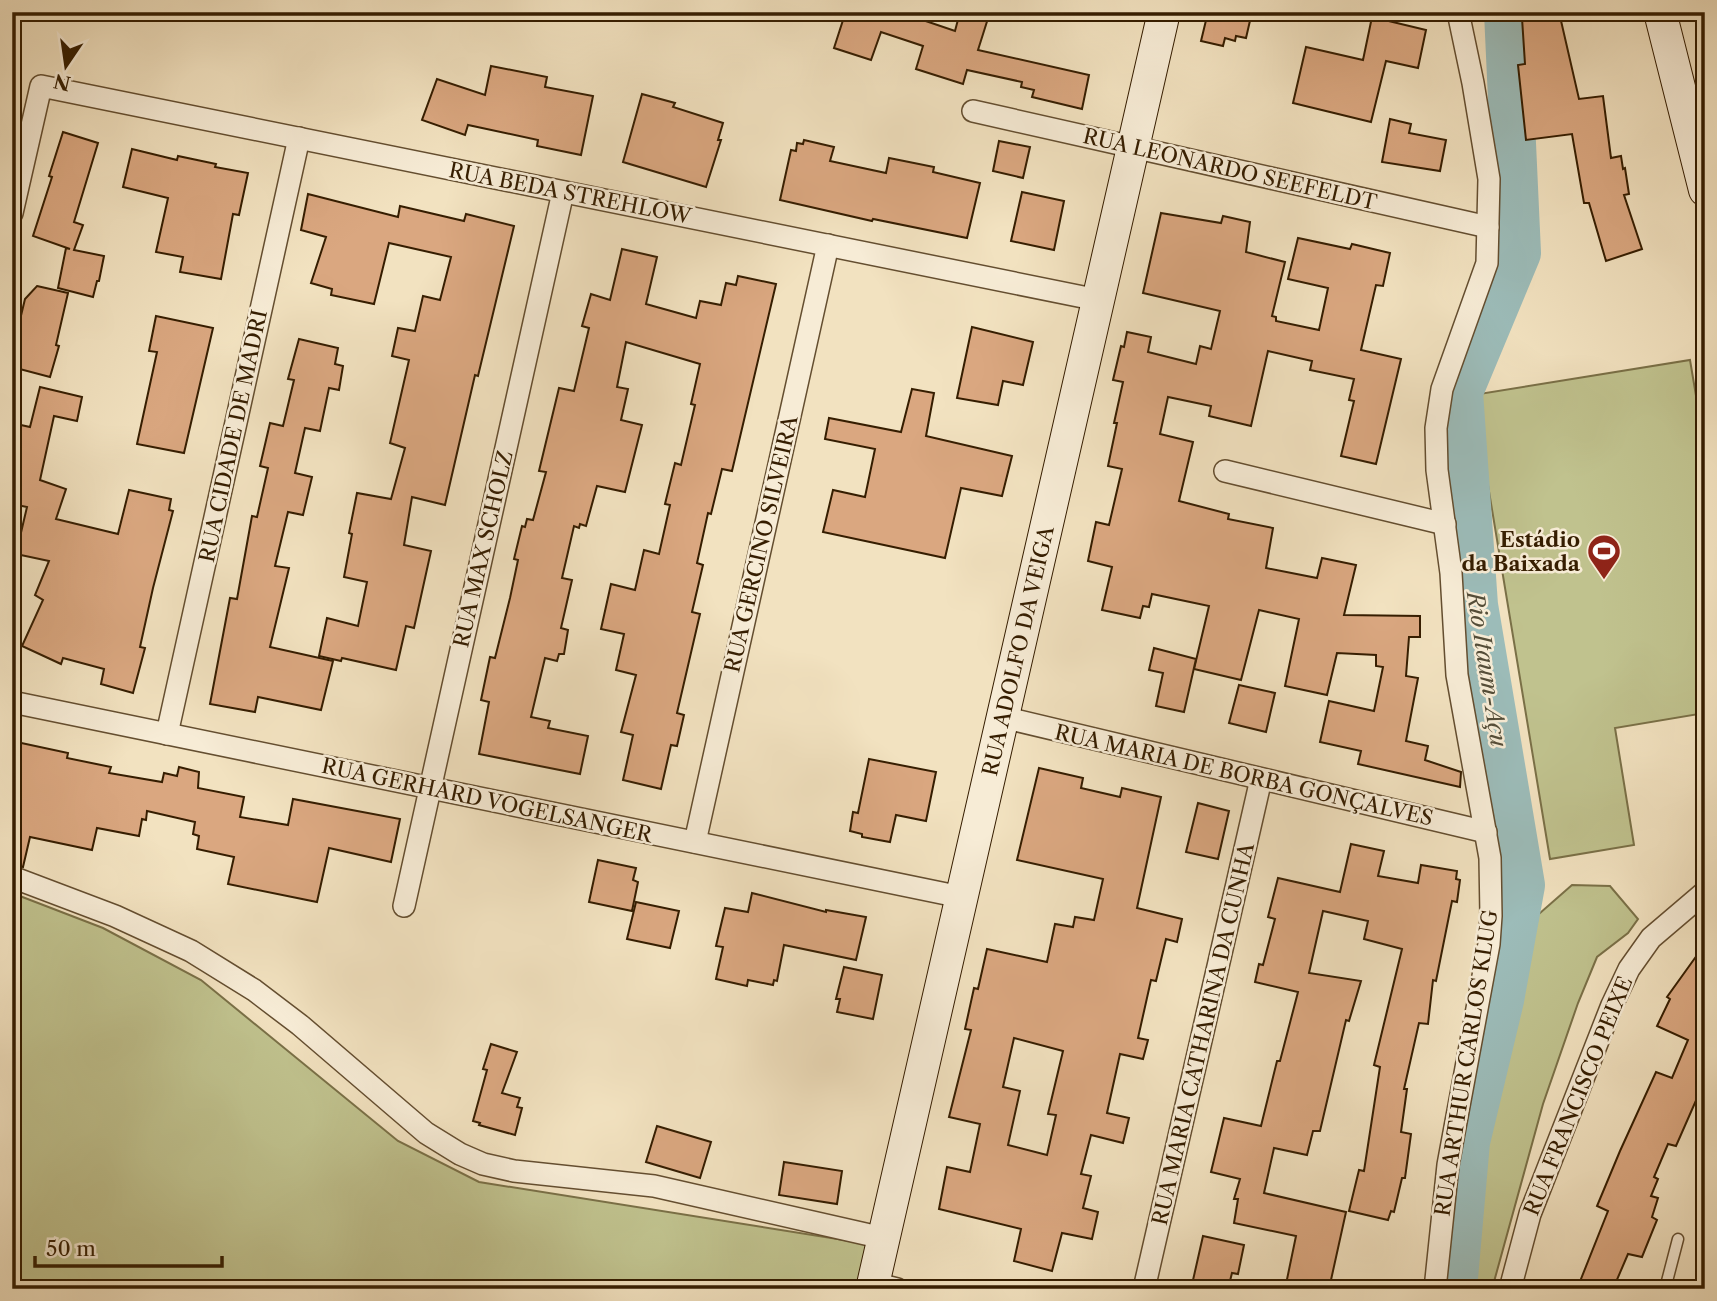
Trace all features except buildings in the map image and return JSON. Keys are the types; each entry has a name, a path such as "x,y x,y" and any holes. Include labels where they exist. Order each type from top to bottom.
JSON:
{"street":[{"name":"RUA ADOLFO DA VEIGA","path":"880,1287 883,1238 1164,12"},
{"name":"RUA ARTHUR CARLOS KLUG","path":"1434,1289 1448,1165 1489,944 1492,882 1486,832 1457,675 1446,524 1437,470 1436,428 1443,389 1486,263 1488,227 1489,179 1458,12"},
{"path":"1660,12 1705,190"},
{"name":"RUA BEDA STREHLOW","path":"12,212 41,86 1098,300"},
{"name":"RUA LEONARDO SEEFELDT","path":"973,111 1488,227"},
{"name":"RUA CIDADE DE MADRI","path":"167,734 299,138"},
{"name":"RUA MAX SCHOLZ","path":"404,906 563,192"},
{"name":"RUA GERCINO SILVEIRA","path":"695,842 828,246"},
{"path":"1225,471 1446,524"},
{"name":"RUA GERHARD VOGELSANGER","path":"12,702 961,897"},
{"name":"RUA MARIA DE BORBA GONÇALVES","path":"1002,717 1486,832"},
{"name":"RUA MARIA CATHARINA DA CUNHA","path":"1144,1289 1261,779"},
{"path":"12,877 115,916 191,951 254,990 300,1025 426,1133 460,1154 483,1164 514,1171 654,1186 883,1238"},
{"name":"RUA FRANCISCO PEIXE","path":"1510,1289 1530,1214 1612,1005 1629,969 1651,938 1705,892"}],"lane":[{"path":"1665,1289 1678,1239"}],"green space":[{"name":"Estádio da Baixada","path":"1690,360 1705,449 1705,713 1615,728 1634,845 1550,859 1473,395"},
{"path":"1572,885 1610,886 1638,919 1628,933 1597,957 1578,1003 1543,1104 1492,1289 1454,1289 1467,1135 1532,920"},
{"path":"12,893 103,928 201,980 398,1141 479,1182 869,1244 858,1289 12,1289"}],"waterway":[{"name":"Rio Itaum-Açu","path":"1454,1289 1467,1142 1501,1000 1522,885 1475,605 1460,392 1518,253 1507,12"}],"place":[{"name":"Estádio da Baixada","path":"1604,581"}]}
